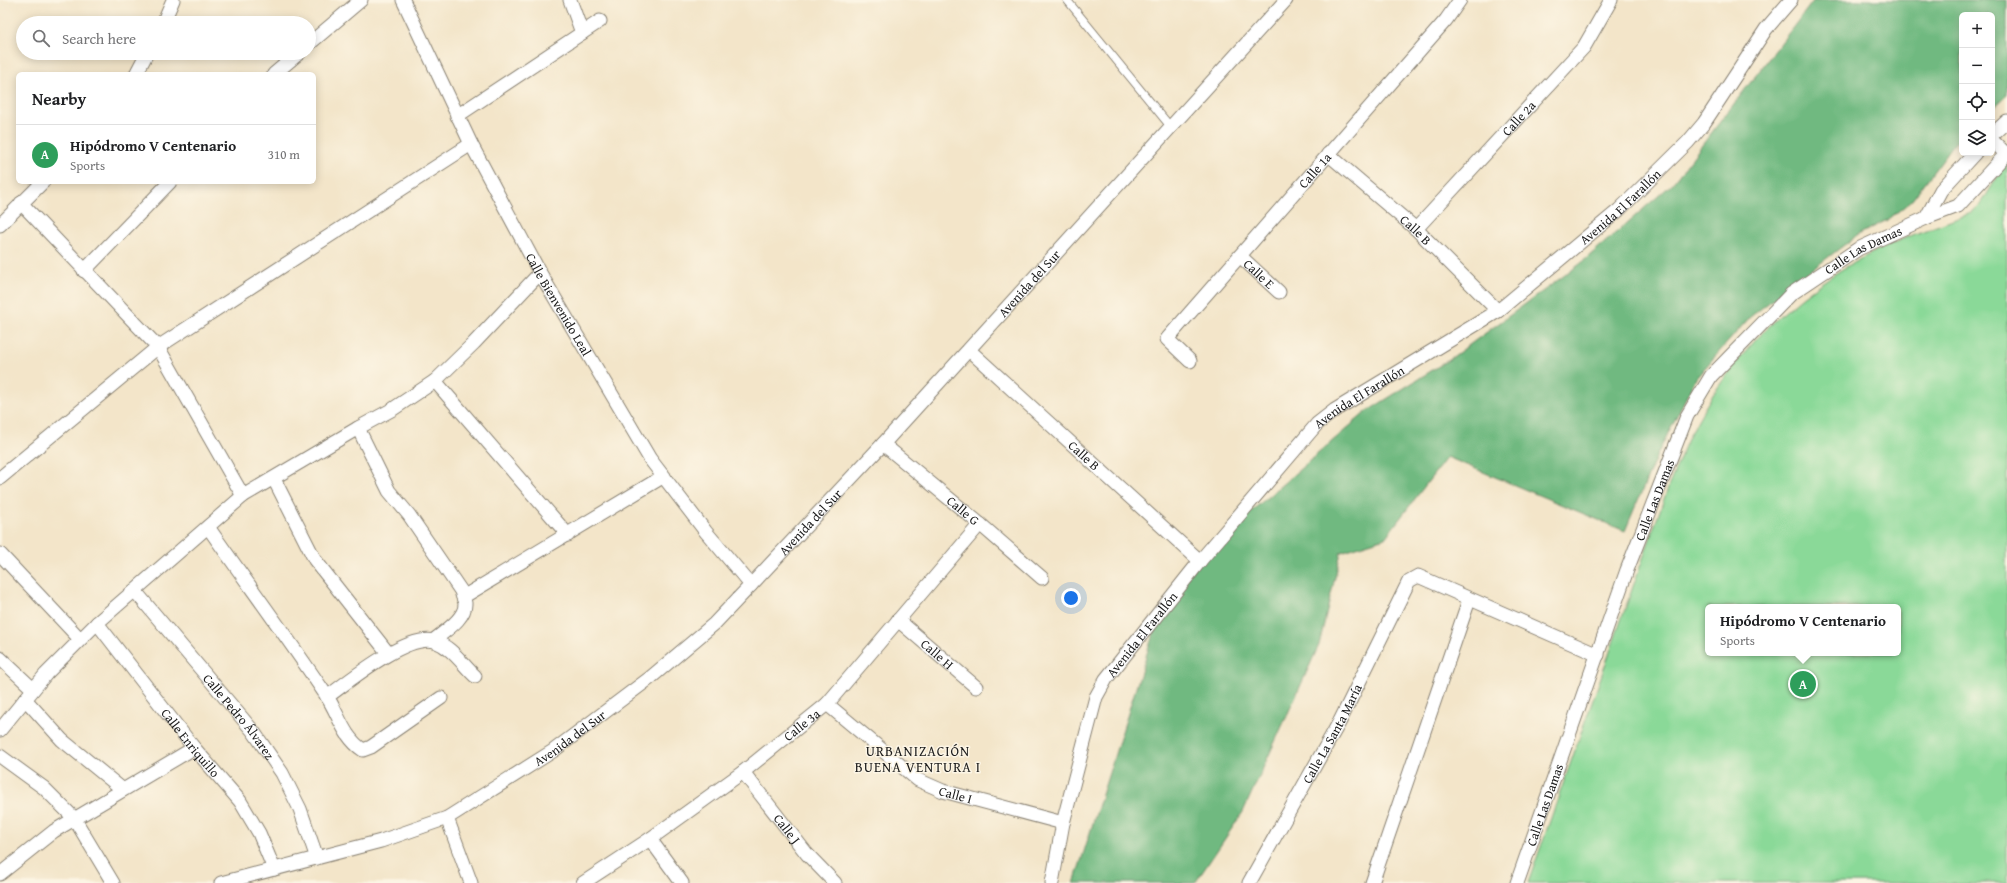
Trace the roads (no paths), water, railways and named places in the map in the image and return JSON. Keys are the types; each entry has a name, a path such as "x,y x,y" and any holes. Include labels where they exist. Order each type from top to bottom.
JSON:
{"street":[{"path":"166,16 172,0"},
{"path":"316,38 361,0"},
{"name":"Calle Bienvenido Leal","path":"403,0 470,144 540,273 650,459 706,532 751,585"},
{"path":"570,0 582,33"},
{"name":"Avenida del Sur","path":"221,883 381,841 447,818 553,751 650,678 714,624 751,585 969,350 1170,126 1286,0"},
{"name":"Calle 1a","path":"1190,361 1167,339 1446,20 1460,0"},
{"name":"Calle 2a","path":"1416,229 1584,47 1612,0"},
{"name":"Avenida El Farallón","path":"1052,883 1063,823 1096,697 1110,673 1200,561 1321,420 1498,311 1619,210 1688,142 1720,101 1766,29 1791,0"},
{"path":"457,116 600,21"},
{"path":"137,72 143,60"},
{"path":"276,72 291,60"},
{"path":"1995,132 2007,121"},
{"path":"1995,143 2006,154"},
{"path":"0,478 158,347 470,144"},
{"name":"Calle B","path":"1328,154 1416,229 1498,311"},
{"name":"Calle Las Damas","path":"1517,883 1627,570 1687,416 1712,376 1791,294 1858,249 1926,218 1958,206 2006,154"},
{"path":"1926,218 1941,190 1972,156"},
{"path":"0,225 41,184"},
{"path":"84,271 168,184"},
{"path":"21,203 84,271 158,347 243,496"},
{"name":"Calle E","path":"1240,256 1279,292"},
{"path":"0,730 29,694 80,639 243,496 393,409 435,381 474,343 540,273"},
{"name":"Calle B","path":"969,350 1200,561"},
{"path":"435,381 568,534"},
{"path":"358,428 389,491 409,515 461,591 465,604 461,614 452,626 432,641"},
{"name":"Calle G","path":"883,444 980,524 1042,578"},
{"path":"463,597 664,476"},
{"path":"274,479 315,560 388,653"},
{"name":"Calle 3a","path":"583,883 650,839 743,772 826,704 980,524"},
{"path":"208,527 327,696 345,732 363,750 381,741 441,698"},
{"path":"0,554 80,639"},
{"name":"Calle La Santa María","path":"1249,883 1340,721 1409,581 1418,576 1469,600"},
{"name":"Calle Pedro Álvarez","path":"135,591 253,731 282,773 300,809 317,858"},
{"path":"1372,883 1469,600 1598,655"},
{"name":"Calle H","path":"898,620 976,687"},
{"name":"Calle Enriquillo","path":"97,623 194,748 224,781 251,817 274,869"},
{"path":"327,696 388,653 420,642 432,641 445,647 461,660 475,676"},
{"path":"0,658 29,694 62,740 122,789"},
{"name":"Calle I","path":"826,704 918,780 943,791 1063,823"},
{"path":"0,874 54,831 74,818 194,748"},
{"path":"0,756 44,788 74,818 113,883"},
{"name":"Calle J","path":"743,772 807,854 835,883"},
{"path":"447,818 471,883"},
{"path":"650,839 682,883"}],"lane":[{"path":"1067,0 1170,126"}],"place":[{"name":"Hipódromo V Centenario","path":"1803,684"}],"district":[{"name":"URBANIZACIÓN BUENA VENTURA I","path":"918,760"}]}
